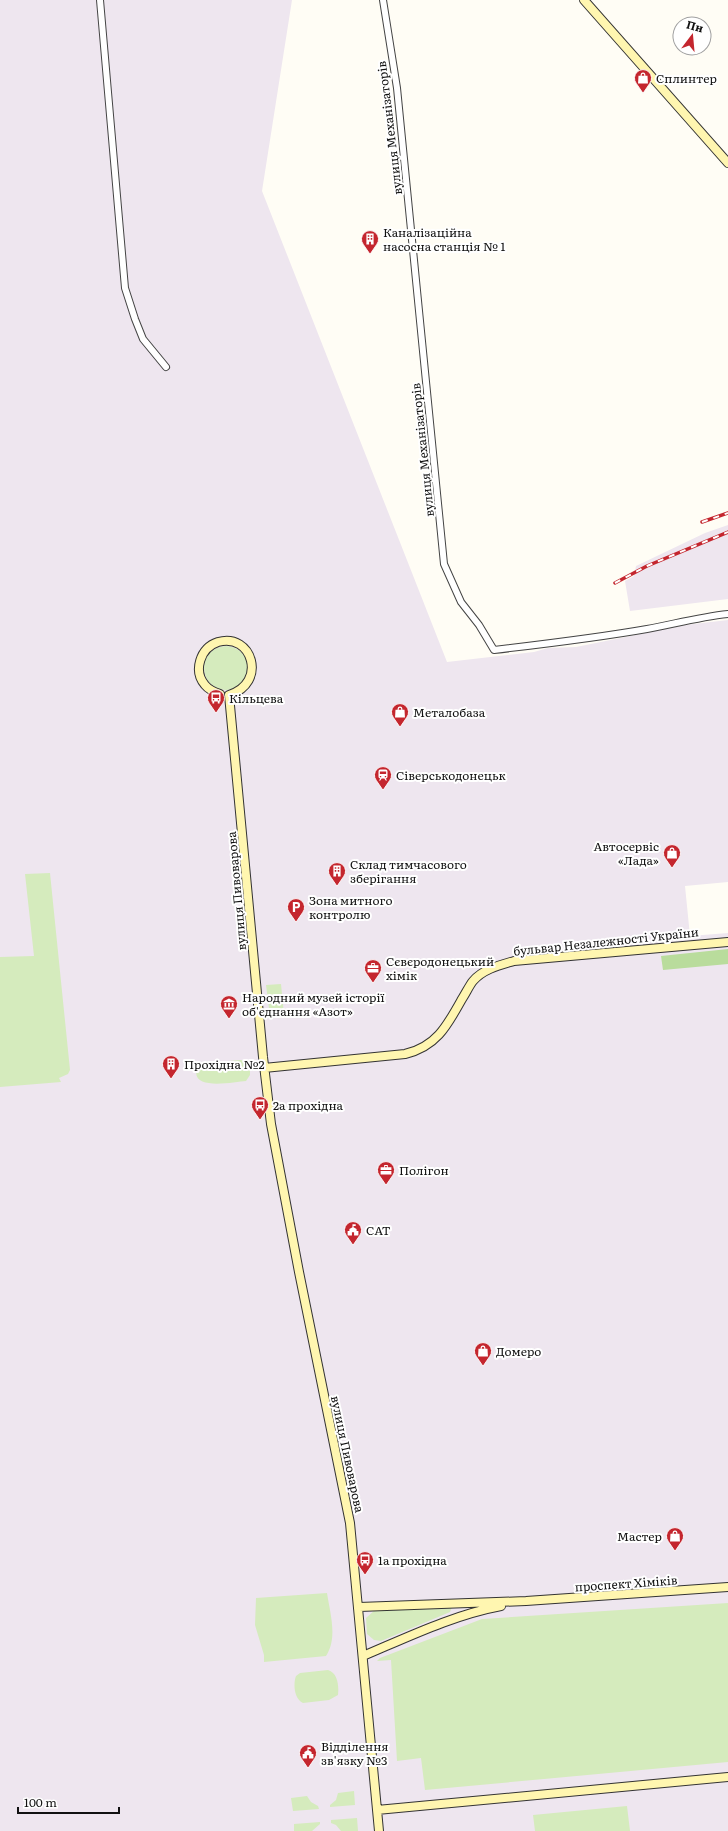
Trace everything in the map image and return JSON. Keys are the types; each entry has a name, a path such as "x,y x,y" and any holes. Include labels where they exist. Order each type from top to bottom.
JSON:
{"street":[{"path":"100,0 125,288 143,339 166,367"},
{"name":"вулиця Механізаторів","path":"382,0 397,88 444,564 461,602 479,625 494,650 569,642 647,629 703,617 728,614"},
{"path":"584,0 728,162"},
{"path":"226,641 236,643 246,650 250,656 252,670 248,683 243,689 229,695 220,694 210,690 204,684 200,676 199,665 202,656 210,646 217,642 226,641"},
{"name":"вулиця Пивоварова","path":"229,695 266,1085 279,1171 350,1523 379,1831"},
{"name":"бульвар Незалежності України","path":"264,1068 405,1054 416,1051 429,1045 439,1035 454,1015 473,980 489,969 514,961 728,942"},
{"name":"проспект Хіміків","path":"359,1607 526,1601 728,1588"},
{"name":"проспект Хіміків","path":"363,1656 477,1610 526,1601"},
{"path":"377,1810 728,1777"}],"shaded area":[{"path":"0,0 292,0 262,191 447,662 534,652 548,648 576,647 685,625 728,620 728,882 685,886 690,936 728,933 728,1831 0,1831"},
{"path":"728,525 728,599 630,611 625,581 634,576 636,566 705,533"}],"green space":[{"path":"222,646 230,646 242,652 248,664 248,672 242,684 230,690 222,690 210,684 204,672 204,664 210,652"},
{"path":"50,873 70,1070 68,1074 59,1078 61,1082 0,1087 0,957 34,956 25,874"},
{"path":"728,949 728,964 663,970 661,956"},
{"path":"281,984 284,1015 270,1016 266,985"},
{"path":"241,1060 248,1062 250,1066 250,1075 246,1081 214,1084 206,1083 200,1080 197,1076 197,1069 205,1063"},
{"path":"327,1593 332,1625 332,1641 326,1656 264,1662 264,1655 255,1625 256,1598"},
{"path":"728,1603 728,1762 425,1790 421,1758 397,1761 391,1660 377,1661 380,1658 482,1619"},
{"path":"452,1607 450,1612 381,1641 374,1640 367,1634 366,1618 375,1610"},
{"path":"328,1670 336,1677 338,1684 338,1695 329,1700 303,1703 300,1701 295,1691 296,1676 300,1673"},
{"path":"354,1791 355,1805 330,1807 330,1805 336,1800 338,1793"},
{"path":"307,1796 311,1802 318,1806 319,1809 293,1811 291,1798"},
{"path":"627,1806 630,1831 535,1831 533,1815"},
{"path":"357,1818 358,1831 341,1831 336,1825 331,1823 331,1820"},
{"path":"320,1822 320,1824 312,1831 294,1831 294,1824"}],"railway":[{"path":"702,522 728,513"},
{"path":"615,583 647,566 728,532"}],"place":[{"name":"Сплинтер","path":"643,93"},
{"name":"Каналізаційна насосна станція № 1","path":"370,254"},
{"name":"Кільцева","path":"216,713"},
{"name":"Металобаза","path":"400,727"},
{"name":"Сіверськодонецьк","path":"383,790"},
{"name":"Автосервіс «Лада»","path":"672,868"},
{"name":"Склад тимчасового зберігання","path":"337,886"},
{"name":"Зона митного контролю","path":"296,922"},
{"name":"Сєвєродонецький хімік","path":"373,983"},
{"name":"Народний музей історії об'єднання «Азот»","path":"229,1019"},
{"name":"Прохідна №2","path":"171,1079"},
{"name":"2а прохідна","path":"260,1120"},
{"name":"Полігон","path":"386,1185"},
{"name":"CAT","path":"353,1245"},
{"name":"Домеро","path":"483,1366"},
{"name":"Мастер","path":"675,1551"},
{"name":"1а прохідна","path":"365,1575"},
{"name":"Відділення зв'язку №3","path":"308,1768"}]}
